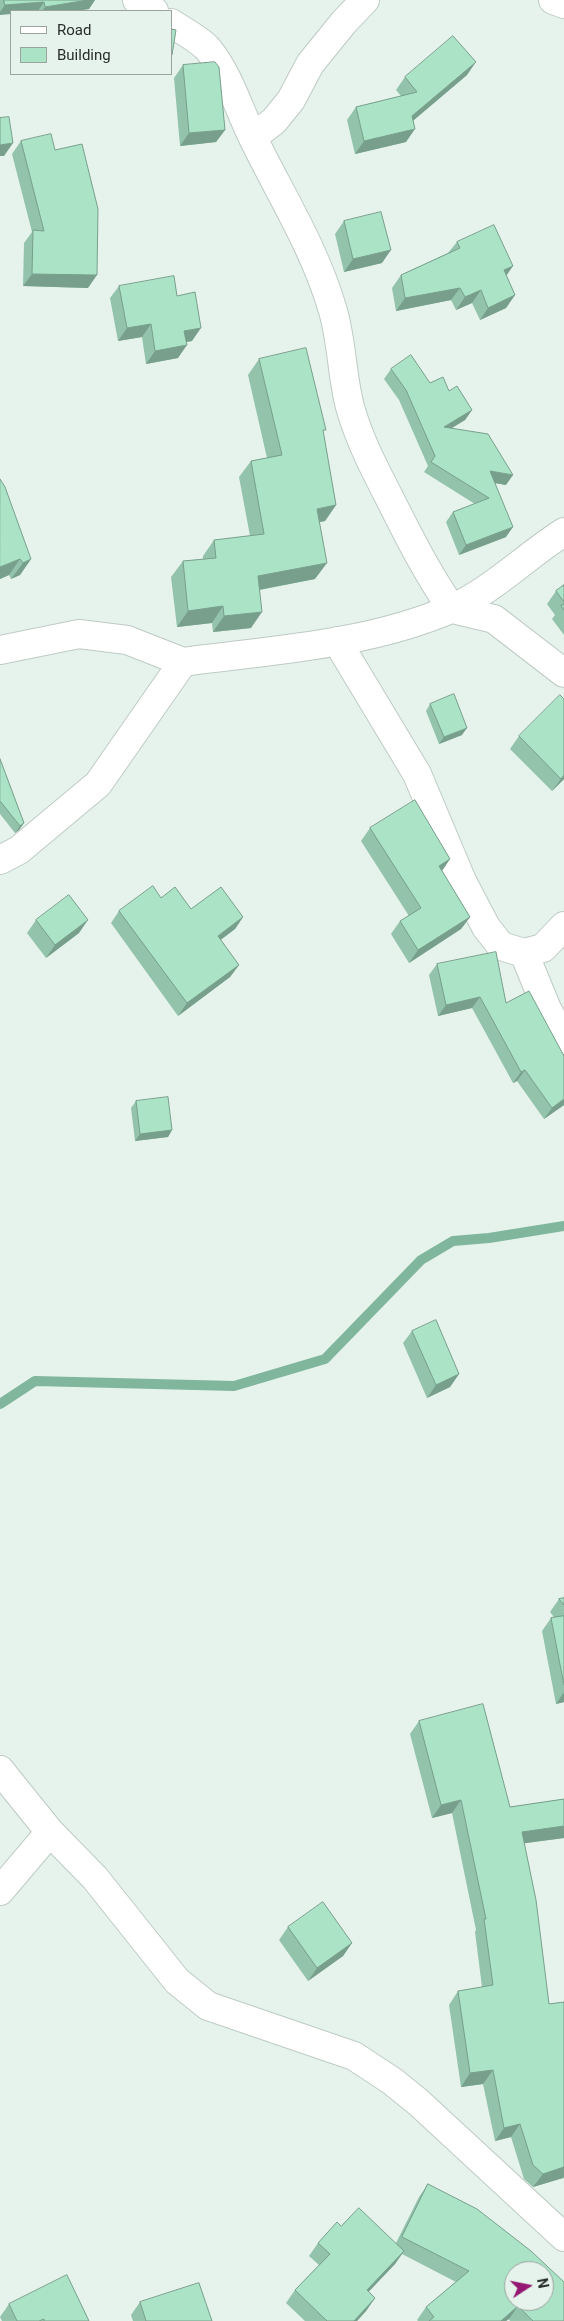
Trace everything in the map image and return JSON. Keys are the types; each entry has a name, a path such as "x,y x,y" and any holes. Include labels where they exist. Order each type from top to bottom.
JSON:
{"street":[{"path":"137,0 152,10"},
{"path":"253,137 274,120 291,100 310,64 344,22 365,0"},
{"path":"553,0 564,4"},
{"path":"172,24 206,47 222,68 253,137 279,186 322,278 341,342 350,406 368,455 409,538 437,588 452,609 494,619 564,673"},
{"path":"0,650 79,634 127,640 183,662 338,641 400,628 452,609 475,596 564,532"},
{"path":"338,641 417,774 469,897 486,927 501,946 524,953 543,948 564,926"},
{"path":"0,860 19,850 98,784 183,662"},
{"path":"524,953 547,1010 564,1040"},
{"path":"0,1770 50,1832 96,1878 177,1981 208,2006 354,2056 392,2081 418,2102 564,2237"},
{"path":"0,1892 50,1832"}],"building":[{"path":"4,0 88,0 45,7 44,2 5,5"},
{"path":"172,29 176,30 172,55"},
{"path":"453,36 476,62 412,116 415,129 364,141 356,107 417,92 405,77"},
{"path":"215,62 219,67 225,130 189,133 183,65"},
{"path":"9,117 13,143 0,145 0,118"},
{"path":"51,134 55,150 82,144 98,209 97,275 32,274 33,230 44,231 21,141"},
{"path":"381,212 391,250 353,259 344,221"},
{"path":"494,225 513,266 504,270 515,295 488,308 481,290 465,297 460,288 405,298 401,275 460,248 457,242"},
{"path":"174,276 177,296 195,292 201,328 184,331 187,345 155,351 151,324 127,328 119,286"},
{"path":"306,348 326,430 323,430 336,505 317,509 327,563 258,576 262,612 224,616 223,606 188,611 183,561 216,558 214,540 264,534 251,461 282,455 259,359"},
{"path":"411,355 430,383 443,377 449,391 457,386 472,410 444,427 488,434 513,475 490,471 513,527 466,545 453,512 489,498 431,462 435,456 406,390 391,369"},
{"path":"0,479 5,487 31,559 23,563 20,559 0,567"},
{"path":"564,585 564,602 556,591"},
{"path":"454,694 467,728 444,737 430,704"},
{"path":"560,695 564,699 564,775 561,779 519,736"},
{"path":"0,759 24,823 20,826 0,801"},
{"path":"415,800 450,859 439,866 470,917 418,950 400,921 421,908 370,828"},
{"path":"153,886 161,898 175,887 191,909 221,887 243,917 218,936 239,965 187,1003 119,911"},
{"path":"69,895 88,920 55,945 36,920"},
{"path":"496,952 506,1003 529,991 564,1056 564,1099 552,1108 525,1070 521,1072 480,997 446,1005 437,964"},
{"path":"168,1097 172,1130 140,1134 136,1101"},
{"path":"436,1320 459,1374 436,1385 412,1331"},
{"path":"564,1598 564,1605 559,1599"},
{"path":"564,1616 564,1685 551,1618"},
{"path":"483,1704 510,1807 564,1799 564,1826 522,1832 536,1900 549,2004 564,2002 564,2167 543,2174 533,2165 520,2124 504,2128 493,2070 470,2073 458,1991 493,1985 484,1919 486,1919 461,1800 441,1805 419,1721"},
{"path":"323,1902 352,1943 317,1968 288,1927"},
{"path":"428,2184 477,2209 542,2261 504,2261 504,2311 512,2311 501,2321 429,2321 434,2317 426,2307 469,2271 402,2237"},
{"path":"359,2208 404,2251 367,2290 375,2298 354,2321 327,2321 295,2290 330,2254 318,2243 337,2222 341,2226"},
{"path":"554,2273 564,2282 564,2321 533,2321 523,2311 554,2311"},
{"path":"67,2275 89,2321 44,2321 44,2319 39,2321 17,2321 9,2304"},
{"path":"199,2283 212,2321 146,2321 140,2302"}],"waterway":[{"path":"0,1404 35,1381 234,1386 325,1359 421,1260 453,1241 489,1238 564,1226"}]}
